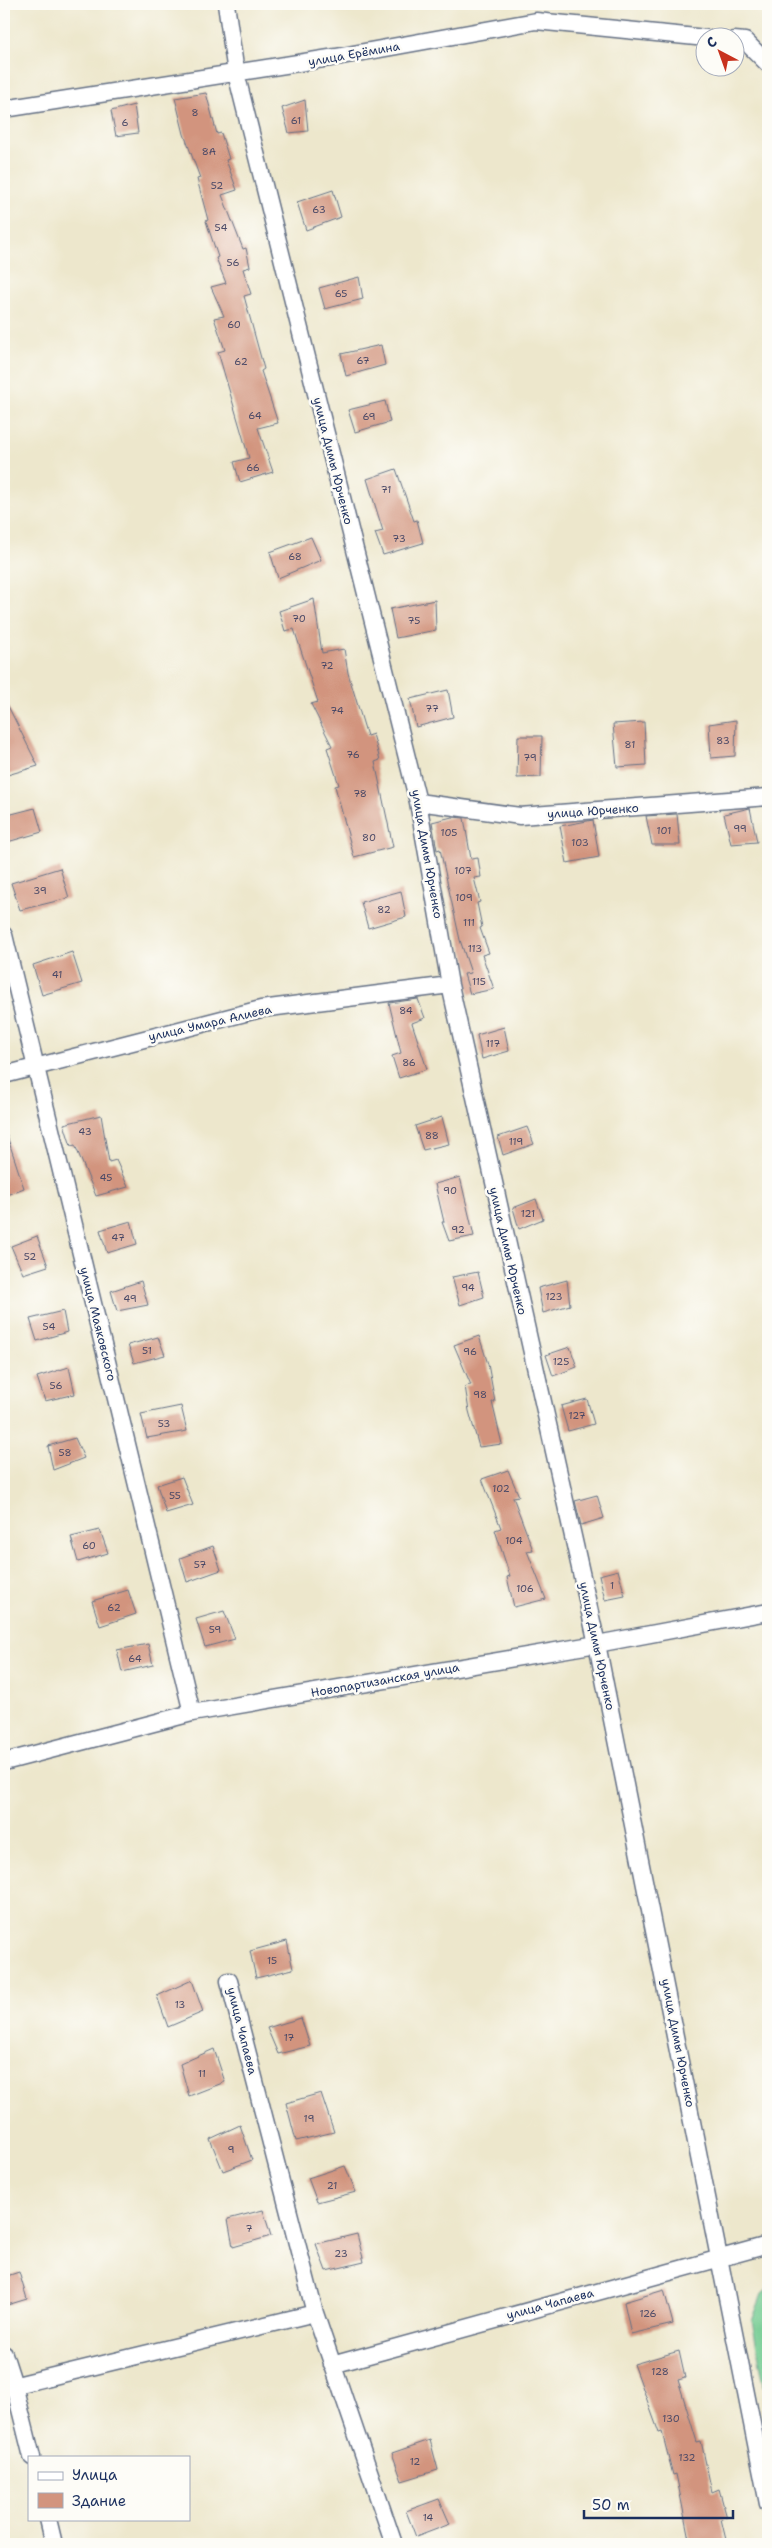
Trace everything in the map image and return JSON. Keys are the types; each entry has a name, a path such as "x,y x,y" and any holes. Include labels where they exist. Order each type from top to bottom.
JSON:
{"street":[{"name":"улица Димы Юрченко","path":"226,4 236,73 418,802 450,985 598,1644 721,2257 768,2504"},
{"name":"улица Ерёмина","path":"4,108 336,57 536,21 694,37"},
{"path":"744,41 768,64"},
{"name":"улица Юрченко","path":"418,802 520,816 768,797"},
{"name":"улица Маяковского","path":"4,935 192,1713"},
{"name":"улица Умара Алиева","path":"4,1074 260,1009 450,985"},
{"name":"Новопартизанская улица","path":"4,1762 192,1713 598,1644 768,1612"},
{"name":"улица Чапаева","path":"230,1980 315,2313 394,2544"},
{"name":"улица Чапаева","path":"332,2365 768,2245"},
{"path":"9,2386 315,2313"},
{"path":"4,2354 9,2386 32,2456"},
{"path":"48,2520 54,2544"}],"green space":[{"path":"768,2289 768,2407 752,2321 762,2294"}],"building":[{"path":"206,93 217,134 221,133 229,159 226,160 237,190 222,195 243,249 246,248 250,267 243,269 251,294 244,296 264,369 261,371 278,423 258,428 273,472 240,482 234,462 249,458 218,352 225,350 214,318 224,316 211,287 226,283 216,258 218,257 206,221 208,220 197,179 200,178 184,134 175,98"},
{"path":"305,100 308,131 289,133 282,108"},
{"path":"134,105 138,133 116,136 111,111"},
{"path":"333,190 341,217 306,230 297,202"},
{"path":"359,277 363,299 325,309 319,288"},
{"path":"381,345 385,365 346,376 341,354"},
{"path":"385,401 390,422 355,432 348,410"},
{"path":"396,469 414,521 417,520 423,543 383,555 375,533 383,531 367,479"},
{"path":"311,537 321,560 278,578 270,552"},
{"path":"314,599 322,653 344,649 348,673 367,736 373,734 380,760 375,762 393,847 354,857 335,786 339,785 327,748 332,746 311,704 318,702 294,629 285,631 279,611"},
{"path":"435,600 436,630 396,638 390,609"},
{"path":"448,690 453,717 416,727 410,699"},
{"path":"4,698 38,766 4,776"},
{"path":"736,720 735,756 711,758 709,724"},
{"path":"644,722 646,765 617,767 613,724"},
{"path":"518,736 542,736 541,777 517,778"},
{"path":"35,808 42,832 4,843 4,816"},
{"path":"750,808 757,842 731,844 724,814"},
{"path":"677,814 680,845 652,845 646,816"},
{"path":"452,817 464,818 471,859 478,858 481,877 474,878 480,902 477,903 482,927 480,928 489,953 482,955 494,989 470,994 464,974 471,973 460,940 440,849 437,850 432,822"},
{"path":"593,820 599,857 567,863 560,826"},
{"path":"60,868 69,898 20,910 11,883"},
{"path":"401,891 406,917 368,928 361,902"},
{"path":"72,952 82,983 42,995 33,965"},
{"path":"418,999 425,1018 412,1023 427,1069 399,1078 392,1056 401,1053 389,1003"},
{"path":"504,1027 509,1051 482,1059 477,1035"},
{"path":"101,1115 109,1162 116,1160 128,1187 96,1196 75,1145 71,1146 64,1124"},
{"path":"442,1117 449,1144 423,1150 415,1126"},
{"path":"527,1127 534,1144 503,1155 498,1137"},
{"path":"7,1136 24,1188 4,1196 4,1137"},
{"path":"460,1177 474,1236 449,1241 442,1222 444,1222 435,1184"},
{"path":"536,1199 543,1219 519,1229 513,1208"},
{"path":"131,1221 137,1244 107,1253 100,1230"},
{"path":"37,1236 48,1266 23,1274 11,1246"},
{"path":"478,1272 484,1297 460,1305 452,1277"},
{"path":"567,1280 570,1305 543,1313 538,1288"},
{"path":"141,1281 148,1305 117,1311 111,1291"},
{"path":"63,1311 67,1332 37,1341 30,1319"},
{"path":"479,1336 488,1364 495,1402 492,1402 502,1444 479,1447 469,1411 465,1386 471,1385 454,1345"},
{"path":"158,1337 165,1355 134,1363 128,1345"},
{"path":"570,1347 577,1367 553,1376 546,1355"},
{"path":"69,1367 75,1394 45,1401 37,1377"},
{"path":"587,1399 594,1424 568,1431 561,1406"},
{"path":"181,1406 187,1431 147,1438 141,1414"},
{"path":"75,1438 84,1458 53,1470 48,1446"},
{"path":"508,1470 519,1496 513,1497 533,1550 527,1551 546,1599 514,1607 507,1577 510,1576 495,1530 501,1528 482,1479"},
{"path":"182,1477 193,1505 166,1513 157,1485"},
{"path":"597,1495 604,1518 581,1525 575,1501"},
{"path":"100,1530 108,1553 78,1562 71,1537"},
{"path":"213,1546 221,1570 187,1582 180,1558"},
{"path":"618,1570 625,1596 605,1600 599,1575"},
{"path":"128,1590 136,1614 100,1626 92,1601"},
{"path":"224,1611 235,1639 205,1647 196,1619"},
{"path":"148,1644 153,1665 122,1672 117,1650"},
{"path":"287,1941 293,1969 256,1978 250,1951"},
{"path":"192,1980 203,2012 168,2027 157,1996"},
{"path":"301,2018 310,2046 278,2054 267,2028"},
{"path":"214,2049 225,2082 189,2096 180,2064"},
{"path":"321,2093 334,2132 296,2141 286,2103"},
{"path":"240,2125 252,2160 223,2171 210,2139"},
{"path":"345,2166 356,2192 317,2202 308,2178"},
{"path":"263,2210 271,2236 233,2247 228,2219"},
{"path":"357,2234 364,2262 326,2271 316,2244"},
{"path":"19,2272 27,2299 4,2306 4,2277"},
{"path":"664,2290 673,2324 631,2334 624,2302"},
{"path":"679,2351 685,2378 678,2380 697,2442 701,2441 712,2492 719,2489 727,2518 721,2519 727,2544 690,2544 676,2474 673,2475 662,2432 659,2433 634,2364"},
{"path":"430,2440 438,2470 402,2481 392,2453"},
{"path":"439,2499 450,2524 416,2537 406,2511"}]}
